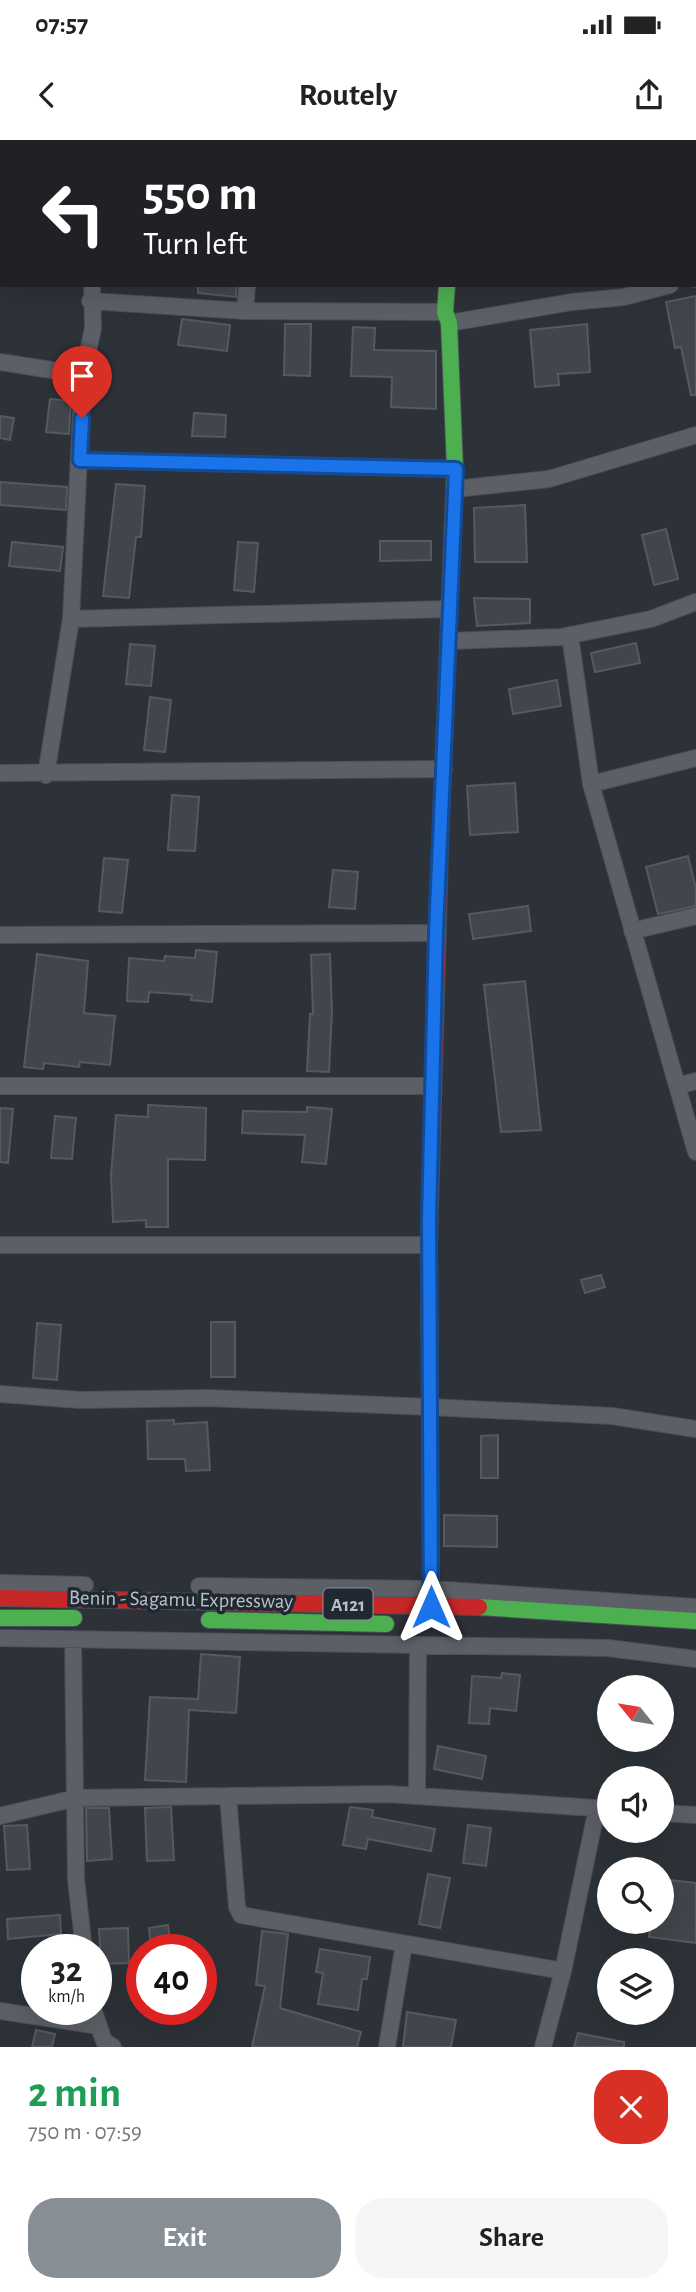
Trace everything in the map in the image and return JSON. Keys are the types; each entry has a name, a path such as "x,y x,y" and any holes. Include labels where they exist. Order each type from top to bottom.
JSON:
{"main road":[{"path":"431,1607 429,1245 432,1086 436,933 450,641 448,609 456,469 446,287"},
{"name":"A121","path":"0,1598 431,1607 580,1620 696,1637"},
{"name":"Benin - Sagamu Expressway","path":"0,1618 91,1618"},
{"name":"Benin - Sagamu Expressway","path":"196,1620 401,1625"},
{"name":"A121","path":"538,1628 580,1620 696,1621"}],"street":[{"path":"245,311 247,287"},
{"path":"46,775 71,619 83,374 93,328 91,293 245,311 447,317 624,297 662,287"},
{"path":"0,362 83,374"},
{"path":"455,489 549,479 696,435"},
{"path":"80,460 456,469"},
{"path":"450,641 570,635 651,619 696,602"},
{"path":"71,619 448,609"},
{"path":"570,635 591,784 696,1152"},
{"path":"591,784 696,758"},
{"path":"0,773 46,775 444,769"},
{"path":"632,931 696,916"},
{"path":"0,935 436,933"},
{"path":"678,1086 696,1081"},
{"path":"0,1086 432,1086"},
{"path":"0,1245 429,1245"},
{"path":"0,1394 80,1400 208,1398 612,1416 696,1429"},
{"path":"0,1583 431,1589 696,1607"},
{"path":"0,1638 608,1648 696,1659"},
{"path":"73,1639 76,1878 82,1934"},
{"path":"417,1796 418,1645"},
{"path":"228,1796 237,1907 241,1915 563,1971"},
{"path":"0,1816 76,1798 417,1796 597,1808"},
{"path":"674,1813 696,1815"},
{"path":"543,2047 597,1832"},
{"path":"387,2047 404,1944"},
{"path":"0,2011 99,2026 104,2040 113,2047"}],"building":[{"path":"198,287 236,287 236,297 198,293"},
{"path":"696,296 696,395 691,395 681,347 675,348 666,302"},
{"path":"182,319 230,325 227,351 178,345"},
{"path":"285,324 311,324 310,376 284,375"},
{"path":"587,324 590,372 558,374 559,385 535,387 530,330"},
{"path":"353,327 375,328 374,350 436,351 436,409 391,407 392,377 351,376"},
{"path":"50,399 71,401 69,434 46,432"},
{"path":"194,413 226,415 225,437 192,436"},
{"path":"0,416 14,418 10,440 0,438"},
{"path":"0,482 67,487 66,510 0,505"},
{"path":"116,484 145,486 141,537 136,537 129,598 103,596"},
{"path":"525,505 527,562 475,562 474,508"},
{"path":"666,529 678,579 654,585 642,535"},
{"path":"380,541 431,541 431,560 380,561"},
{"path":"12,542 63,547 60,571 9,566"},
{"path":"238,542 258,543 254,592 234,590"},
{"path":"474,598 530,599 530,623 477,626"},
{"path":"636,643 640,663 595,672 591,653"},
{"path":"130,644 155,646 151,686 126,684"},
{"path":"557,680 561,706 513,714 509,689"},
{"path":"150,697 171,700 165,752 144,750"},
{"path":"515,783 518,832 470,835 467,786"},
{"path":"172,795 199,797 195,851 168,850"},
{"path":"688,856 696,889 696,906 658,914 646,867"},
{"path":"104,858 128,860 122,913 99,911"},
{"path":"333,870 358,872 355,909 329,907"},
{"path":"528,906 531,931 473,939 469,914"},
{"path":"196,950 217,952 212,1002 191,1000 192,995 149,992 148,1002 127,1001 129,958 164,961 165,956 195,958"},
{"path":"37,954 88,961 84,1013 115,1016 110,1065 80,1062 79,1067 44,1063 43,1069 24,1067"},
{"path":"330,954 332,1012 329,1072 307,1071 310,1014 313,1014 311,955"},
{"path":"525,981 541,1130 501,1132 484,985"},
{"path":"148,1105 206,1108 205,1160 168,1159 168,1227 146,1227 146,1220 113,1222 111,1175 116,1115 148,1117"},
{"path":"307,1107 332,1109 326,1164 302,1162 305,1135 242,1133 243,1111 307,1112"},
{"path":"0,1108 13,1109 8,1163 0,1162"},
{"path":"55,1116 76,1118 72,1159 51,1158"},
{"path":"601,1275 605,1287 585,1293 581,1280"},
{"path":"211,1322 235,1322 235,1377 211,1377"},
{"path":"37,1323 61,1325 57,1380 33,1378"},
{"path":"174,1420 174,1424 207,1422 210,1470 186,1471 185,1459 148,1459 147,1421"},
{"path":"498,1435 498,1478 481,1478 481,1436"},
{"path":"444,1515 497,1516 497,1547 444,1546"},
{"path":"201,1654 240,1657 236,1713 189,1710 186,1782 145,1780 150,1697 198,1699"},
{"path":"502,1673 520,1675 516,1711 490,1708 489,1724 469,1723 472,1676 501,1678"},
{"path":"438,1746 486,1756 482,1779 434,1769"},
{"path":"171,1807 174,1860 147,1861 145,1808"},
{"path":"350,1807 373,1810 372,1817 435,1829 431,1851 368,1839 366,1849 343,1845"},
{"path":"86,1808 109,1808 112,1859 87,1861"},
{"path":"27,1825 30,1869 7,1870 4,1826"},
{"path":"468,1825 491,1828 486,1866 463,1863"},
{"path":"428,1874 450,1878 440,1928 419,1924"},
{"path":"674,1880 696,1883 696,1943 649,1937 649,1934 674,1934"},
{"path":"60,1915 61,1934 21,1934 21,1938 8,1939 7,1919"},
{"path":"168,1925 169,1934 150,1934 149,1928"},
{"path":"128,1928 126,1963 112,1964 112,1934 99,1934 99,1929"},
{"path":"262,1931 288,1934 280,2008 361,2032 357,2047 252,2047 265,1986 256,1985"},
{"path":"320,1949 370,1957 367,1979 362,1979 358,2010 318,2004 323,1973 316,1972"},
{"path":"407,2012 456,2020 451,2047 403,2047"},
{"path":"36,2030 55,2034 52,2047 32,2047"},
{"path":"578,2033 624,2042 624,2047 574,2047"}],"traffic: fast":[{"path":"440,847 455,469 449,323 445,312 447,287"},
{"path":"429,1244 431,1607"},
{"path":"479,1607 696,1621"},
{"path":"0,1618 74,1618"},
{"path":"209,1620 386,1624"}],"traffic: jam":[{"path":"429,1244 440,847"},
{"path":"0,1598 479,1607"}],"route":[{"path":"82,418 80,460 456,469 436,933 429,1218 431,1607"}]}
